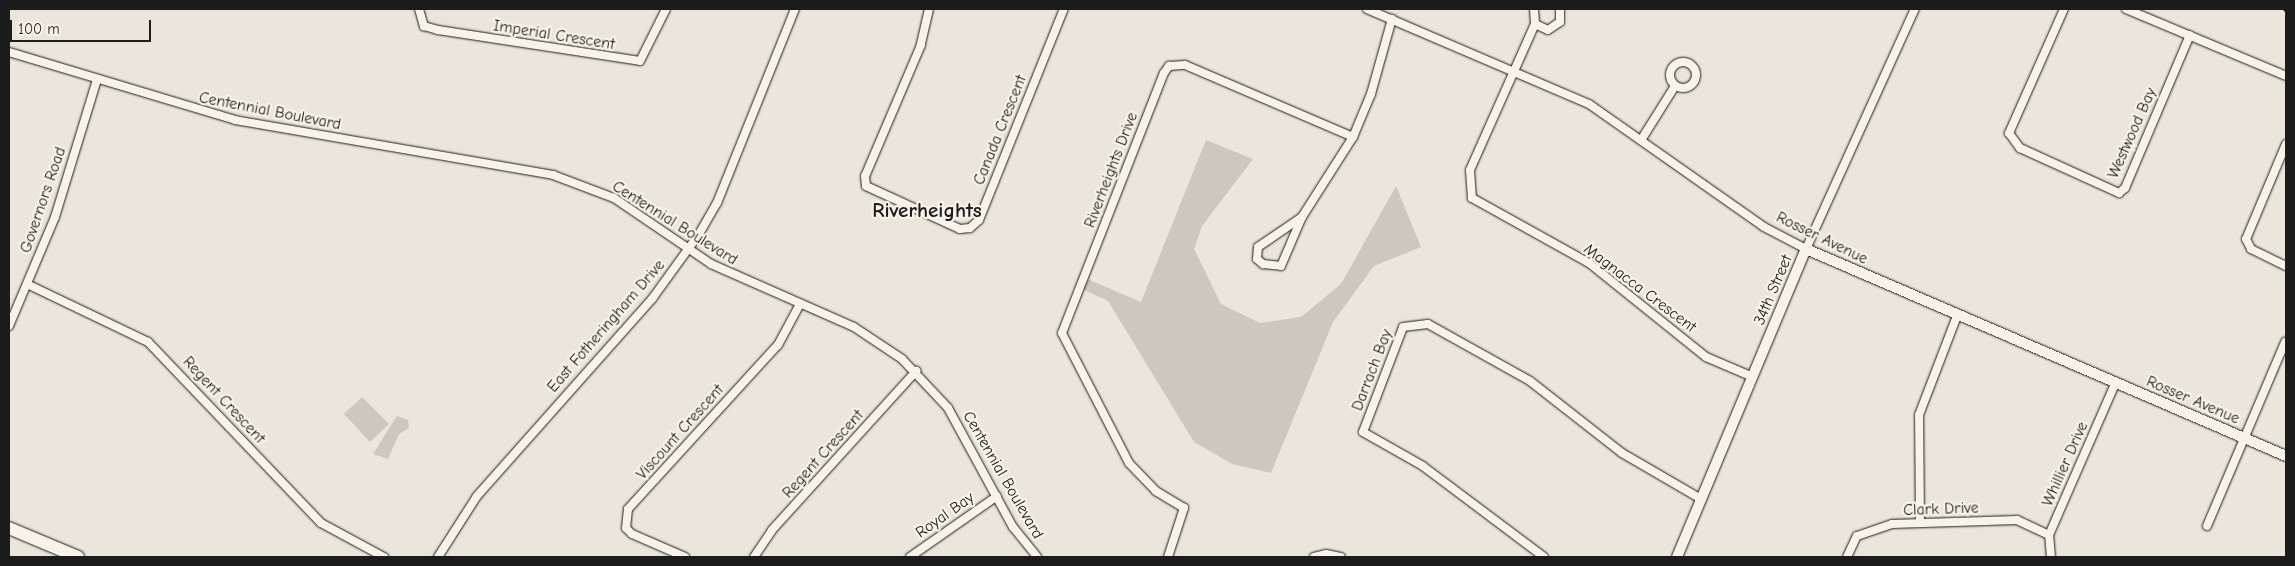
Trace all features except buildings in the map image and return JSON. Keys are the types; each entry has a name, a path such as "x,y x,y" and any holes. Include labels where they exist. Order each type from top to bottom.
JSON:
{"main road":[{"path":"9,528 78,557"}],"street":[{"name":"Imperial Crescent","path":"419,9 418,17 424,26 438,30 640,61 666,9"},
{"name":"East Fotheringham Drive","path":"438,557 477,496 652,299 688,250 716,203 795,9"},
{"name":"Canada Crescent","path":"929,9 920,45 865,176 866,186 960,229 970,228 979,220 1064,9"},
{"name":"Rosser Avenue","path":"1367,9 1389,15 1589,104 1643,137 1764,227 1806,249 1957,316 2286,456"},
{"path":"1514,71 1535,24 1534,9"},
{"path":"1535,24 1553,28 1560,22 1560,9"},
{"name":"34th Street","path":"1677,557 1806,249 1915,9"},
{"name":"Westwood Bay","path":"2064,9 2009,133 2020,148 2119,193 2125,188 2190,35"},
{"path":"2126,9 2286,76"},
{"path":"1302,217 1258,247 1257,259 1263,264 1281,266 1302,217 1353,137 1371,94 1389,15"},
{"name":"Centennial Boulevard","path":"9,52 235,120 561,177 614,198 688,250 737,278 870,336 916,371 948,408 997,496 1037,557"},
{"name":"Riverheights Drive","path":"1168,557 1184,508 1156,490 1129,463 1062,333 1164,73 1169,66 1185,65 1353,137"},
{"name":"Magnacca Crescent","path":"1514,71 1470,170 1472,198 1589,263 1706,357 1752,377"},
{"name":"Governors Road","path":"9,326 55,217 97,80"},
{"path":"1643,137 1675,86"},
{"path":"2286,144 2246,239 2251,249 2286,266"},
{"name":"Regent Crescent","path":"28,284 148,342 321,523 384,557"},
{"name":"Viscount Crescent","path":"684,557 632,534 626,528 628,509 778,345 800,304"},
{"path":"1920,523 1918,415 1957,316"},
{"name":"Darrach Bay","path":"1544,557 1423,466 1363,432 1403,327 1428,324 1530,380 1622,453 1701,499"},
{"path":"2206,526 2285,342"},
{"name":"Regent Crescent","path":"754,557 772,530 916,371"},
{"name":"Whillier Drive","path":"2051,557 2049,535 2115,384"},
{"name":"Royal Bay","path":"910,557 997,496"},
{"name":"Clark Drive","path":"1848,557 1857,536 1892,524 2017,520 2049,535"},
{"path":"1314,557 1326,554 1341,557"}],"shaded area":[{"path":"1206,140 1253,159 1202,226 1194,249 1221,304 1260,323 1301,317 1341,284 1396,186 1421,247 1374,266 1333,322 1271,473 1232,464 1194,442 1108,301 1080,288 1085,278 1141,302"},
{"path":"362,397 389,424 370,442 344,414"},
{"path":"397,416 408,420 409,428 399,434 388,459 373,454"}],"district":[{"name":"Riverheights","path":"927,210"}]}
